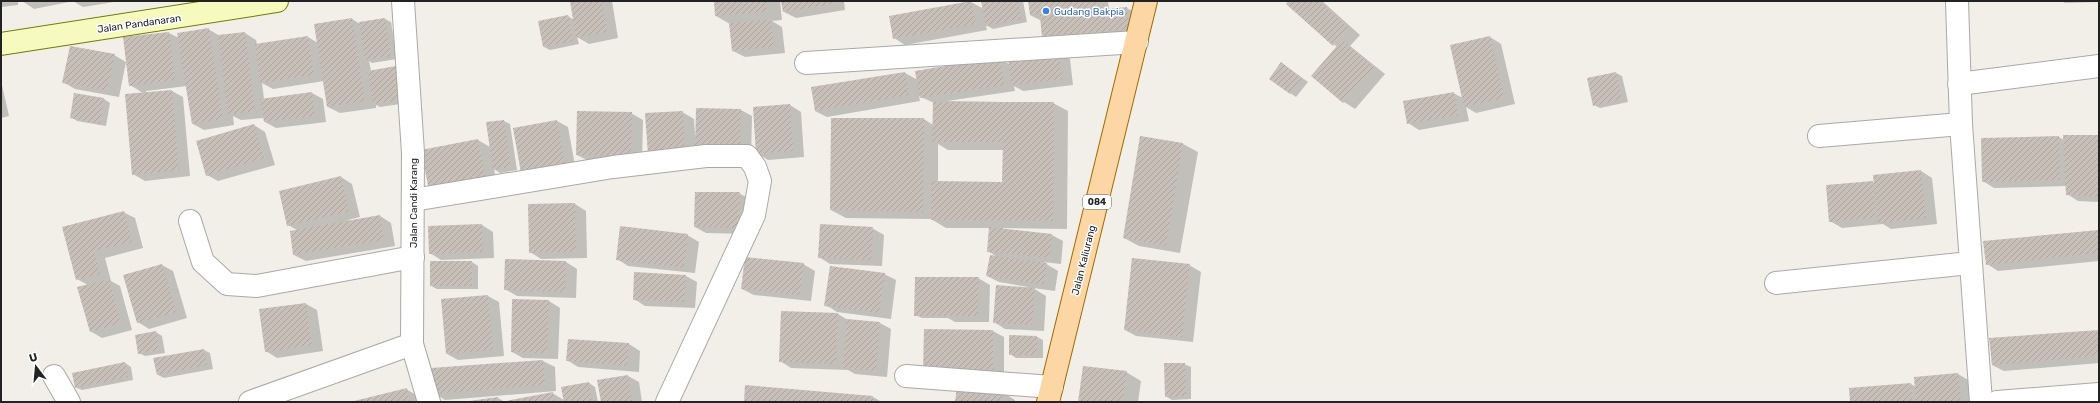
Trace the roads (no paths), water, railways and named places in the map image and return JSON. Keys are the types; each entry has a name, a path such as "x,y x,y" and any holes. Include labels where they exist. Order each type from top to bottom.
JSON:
{"main road":[{"name":"Jalan Pandanaran","path":"1,44 194,8 277,1"},
{"name":"Jalan Kaliurang","path":"1050,395 1146,1"}],"street":[{"name":"Jalan Candi Karang","path":"402,1 413,153 412,344 429,402"},
{"path":"1957,1 1961,124 1980,402"},
{"path":"806,62 1137,42"},
{"path":"1959,84 2099,66"},
{"path":"1820,136 1961,124"},
{"path":"413,200 614,167 706,156 747,156 755,167 760,181 754,214 667,402"},
{"path":"190,221 203,262 227,284 257,286 413,257"},
{"path":"1776,283 1970,263"},
{"path":"250,402 412,344"},
{"path":"54,376 69,402"},
{"path":"906,376 1050,395"},
{"path":"1997,402 2099,394"}],"place":[{"name":"Gudang Bakpia","path":"1046,11"}]}
